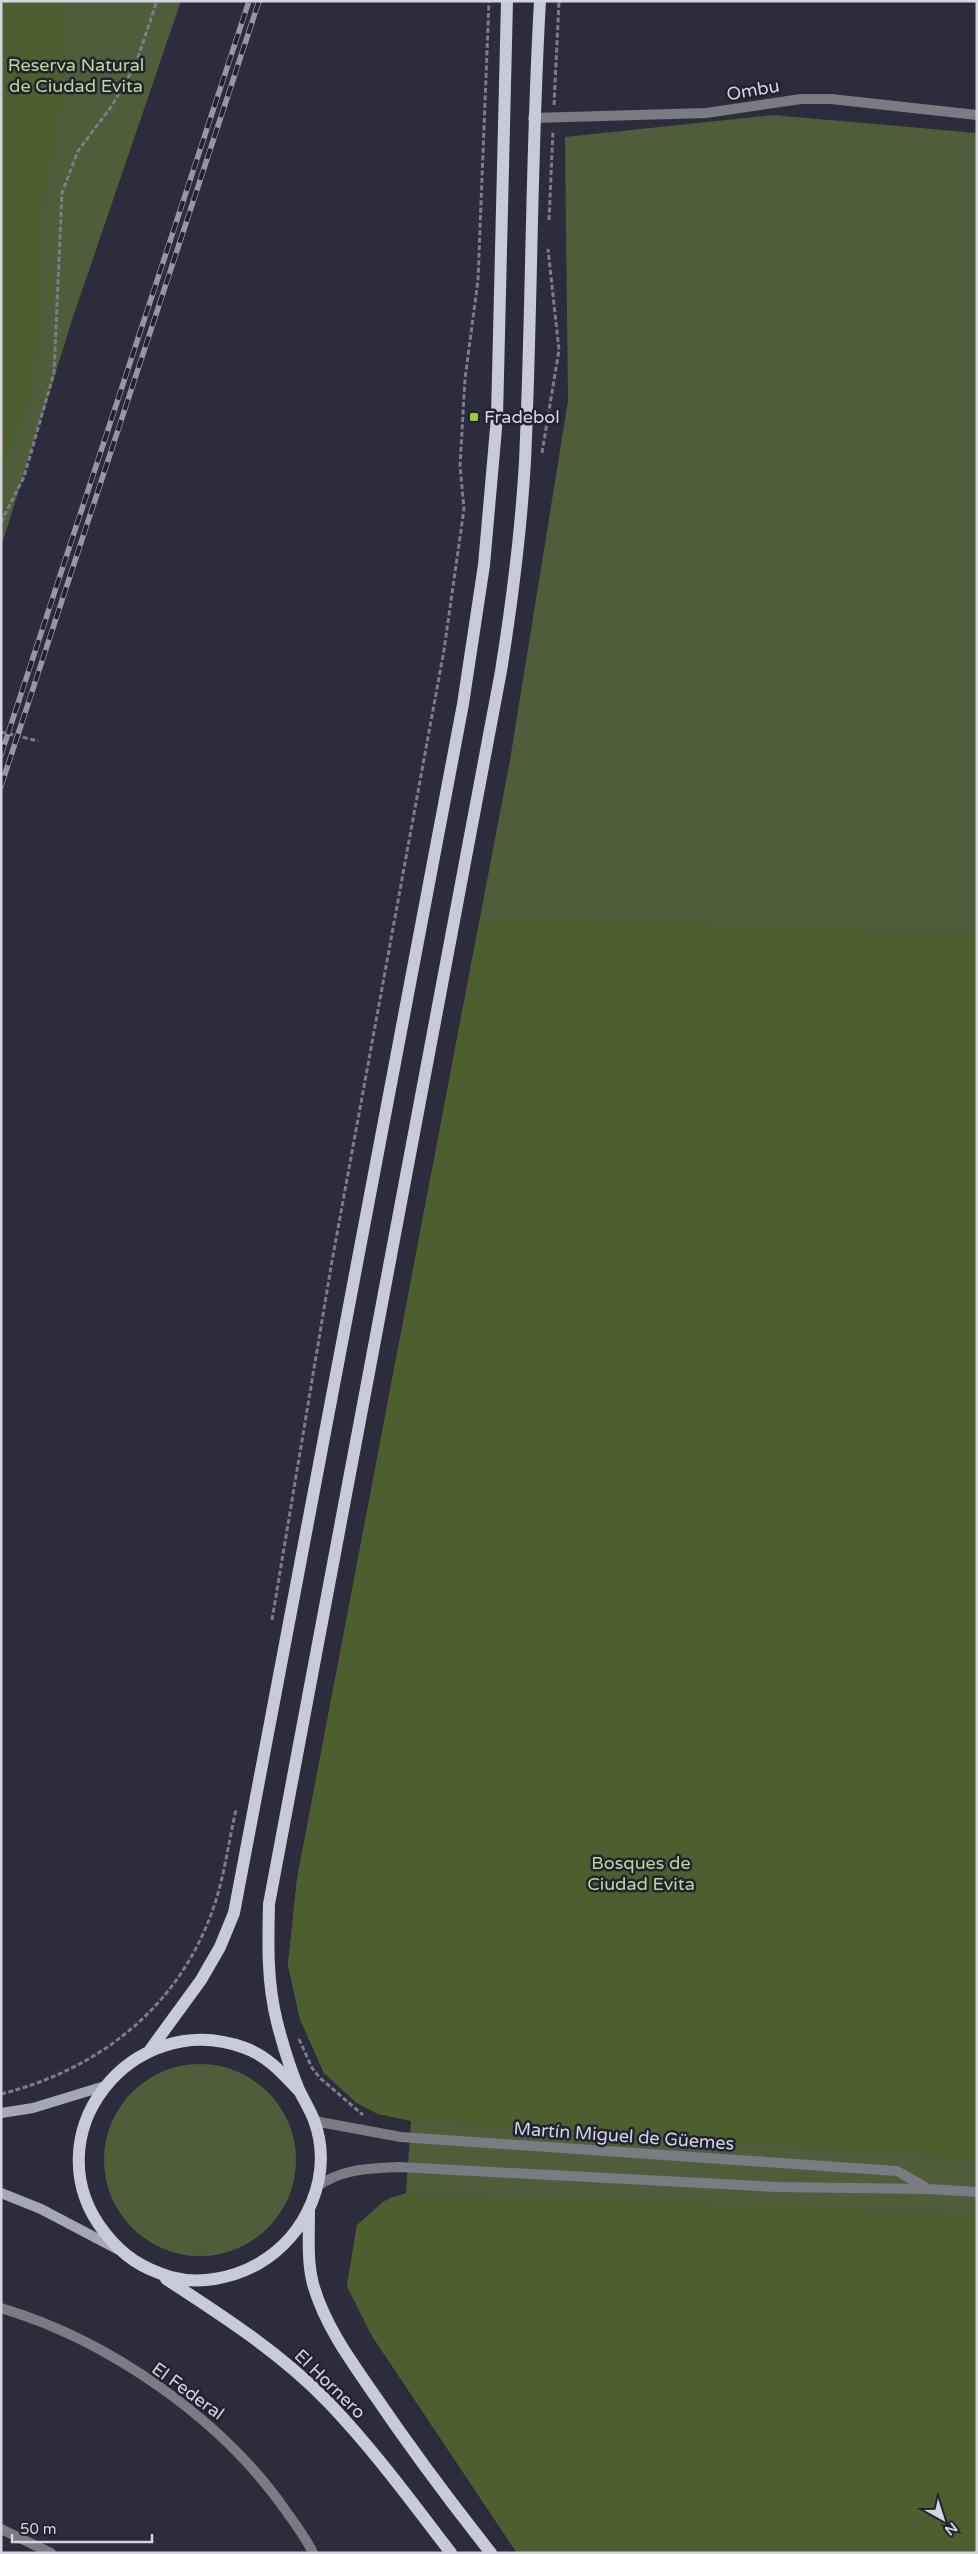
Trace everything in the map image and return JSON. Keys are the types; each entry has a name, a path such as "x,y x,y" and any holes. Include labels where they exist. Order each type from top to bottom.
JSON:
{"main road":[{"path":"150,2050 201,1980 220,1947 236,1905 463,704 484,565 497,417 507,1"},
{"path":"1,2193 41,2209 118,2250 136,2263 156,2273 180,2279 208,2280 244,2272 274,2255 296,2232 309,2211 316,2187 320,2154 314,2121 300,2092 286,2055 271,1990 268,1952 270,1904 498,691 513,594 525,462 533,118 540,1"},
{"path":"118,2250 93,2218 81,2185 79,2150 87,2116 105,2086 123,2067 150,2050 179,2041 208,2039 246,2048 275,2065 300,2092"},
{"path":"1,2113 33,2108 105,2086"},
{"name":"El Hornero","path":"309,2211 309,2257 312,2282 331,2328 361,2376 428,2472 491,2553"},
{"name":"El Hornero","path":"156,2273 209,2307 258,2343 294,2371 328,2403 403,2490 451,2553"}],"street":[{"name":"Ombu","path":"533,118 706,114 801,99 831,100 977,115"},
{"name":"Martín Miguel de Güemes","path":"314,2121 401,2136 898,2171 928,2189"},
{"name":"Martín Miguel de Güemes","path":"316,2187 332,2176 356,2170 399,2167 776,2187 928,2189 977,2192"},
{"name":"El Federal","path":"1,2308 69,2335 118,2361 162,2389 215,2430 271,2489 313,2553"},
{"path":"1,2529 51,2553"}],"path":[{"path":"1,522 24,477 54,373 62,193 78,151 112,107 135,66 157,1"},
{"path":"271,1623 332,1261 444,650 462,519 460,466 466,379 478,280 489,1"},
{"path":"1,732 38,741"},
{"path":"1,2094 30,2087 90,2060 139,2023 162,1999 185,1970 202,1936 216,1899 237,1806"}],"green space":[{"name":"Reserva Natural de Ciudad Evita","path":"1,1 181,1 72,320 1,547"},
{"path":"1,1 61,1 64,9 61,102 42,211 43,313 27,409 1,467"},
{"name":"Bosques de Ciudad Evita","path":"773,115 977,133 977,2553 517,2553 372,2336 347,2286 357,2225 384,2201 406,2193 411,2121 378,2114 357,2103 324,2073 300,2019 288,1965 297,1879 510,760 568,401 565,137"},
{"path":"480,918 977,933 977,2159 411,2120 378,2114 357,2103 324,2073 300,2019 288,1965 297,1879"},
{"path":"191,2064 209,2064 237,2071 254,2080 268,2092 280,2106 289,2123 296,2151 296,2169 289,2197 280,2214 268,2228 254,2240 237,2249 209,2256 191,2256 163,2249 146,2240 120,2214 108,2188 104,2169 104,2151 111,2123 120,2106 146,2080 172,2068"},
{"path":"406,2194 977,2214 977,2553 517,2553 372,2336 347,2286 357,2225 390,2198"}],"railway":[{"path":"1,755 249,1"},
{"path":"1,786 259,1"}],"place":[{"name":"Fradebol","path":"474,417"}]}
